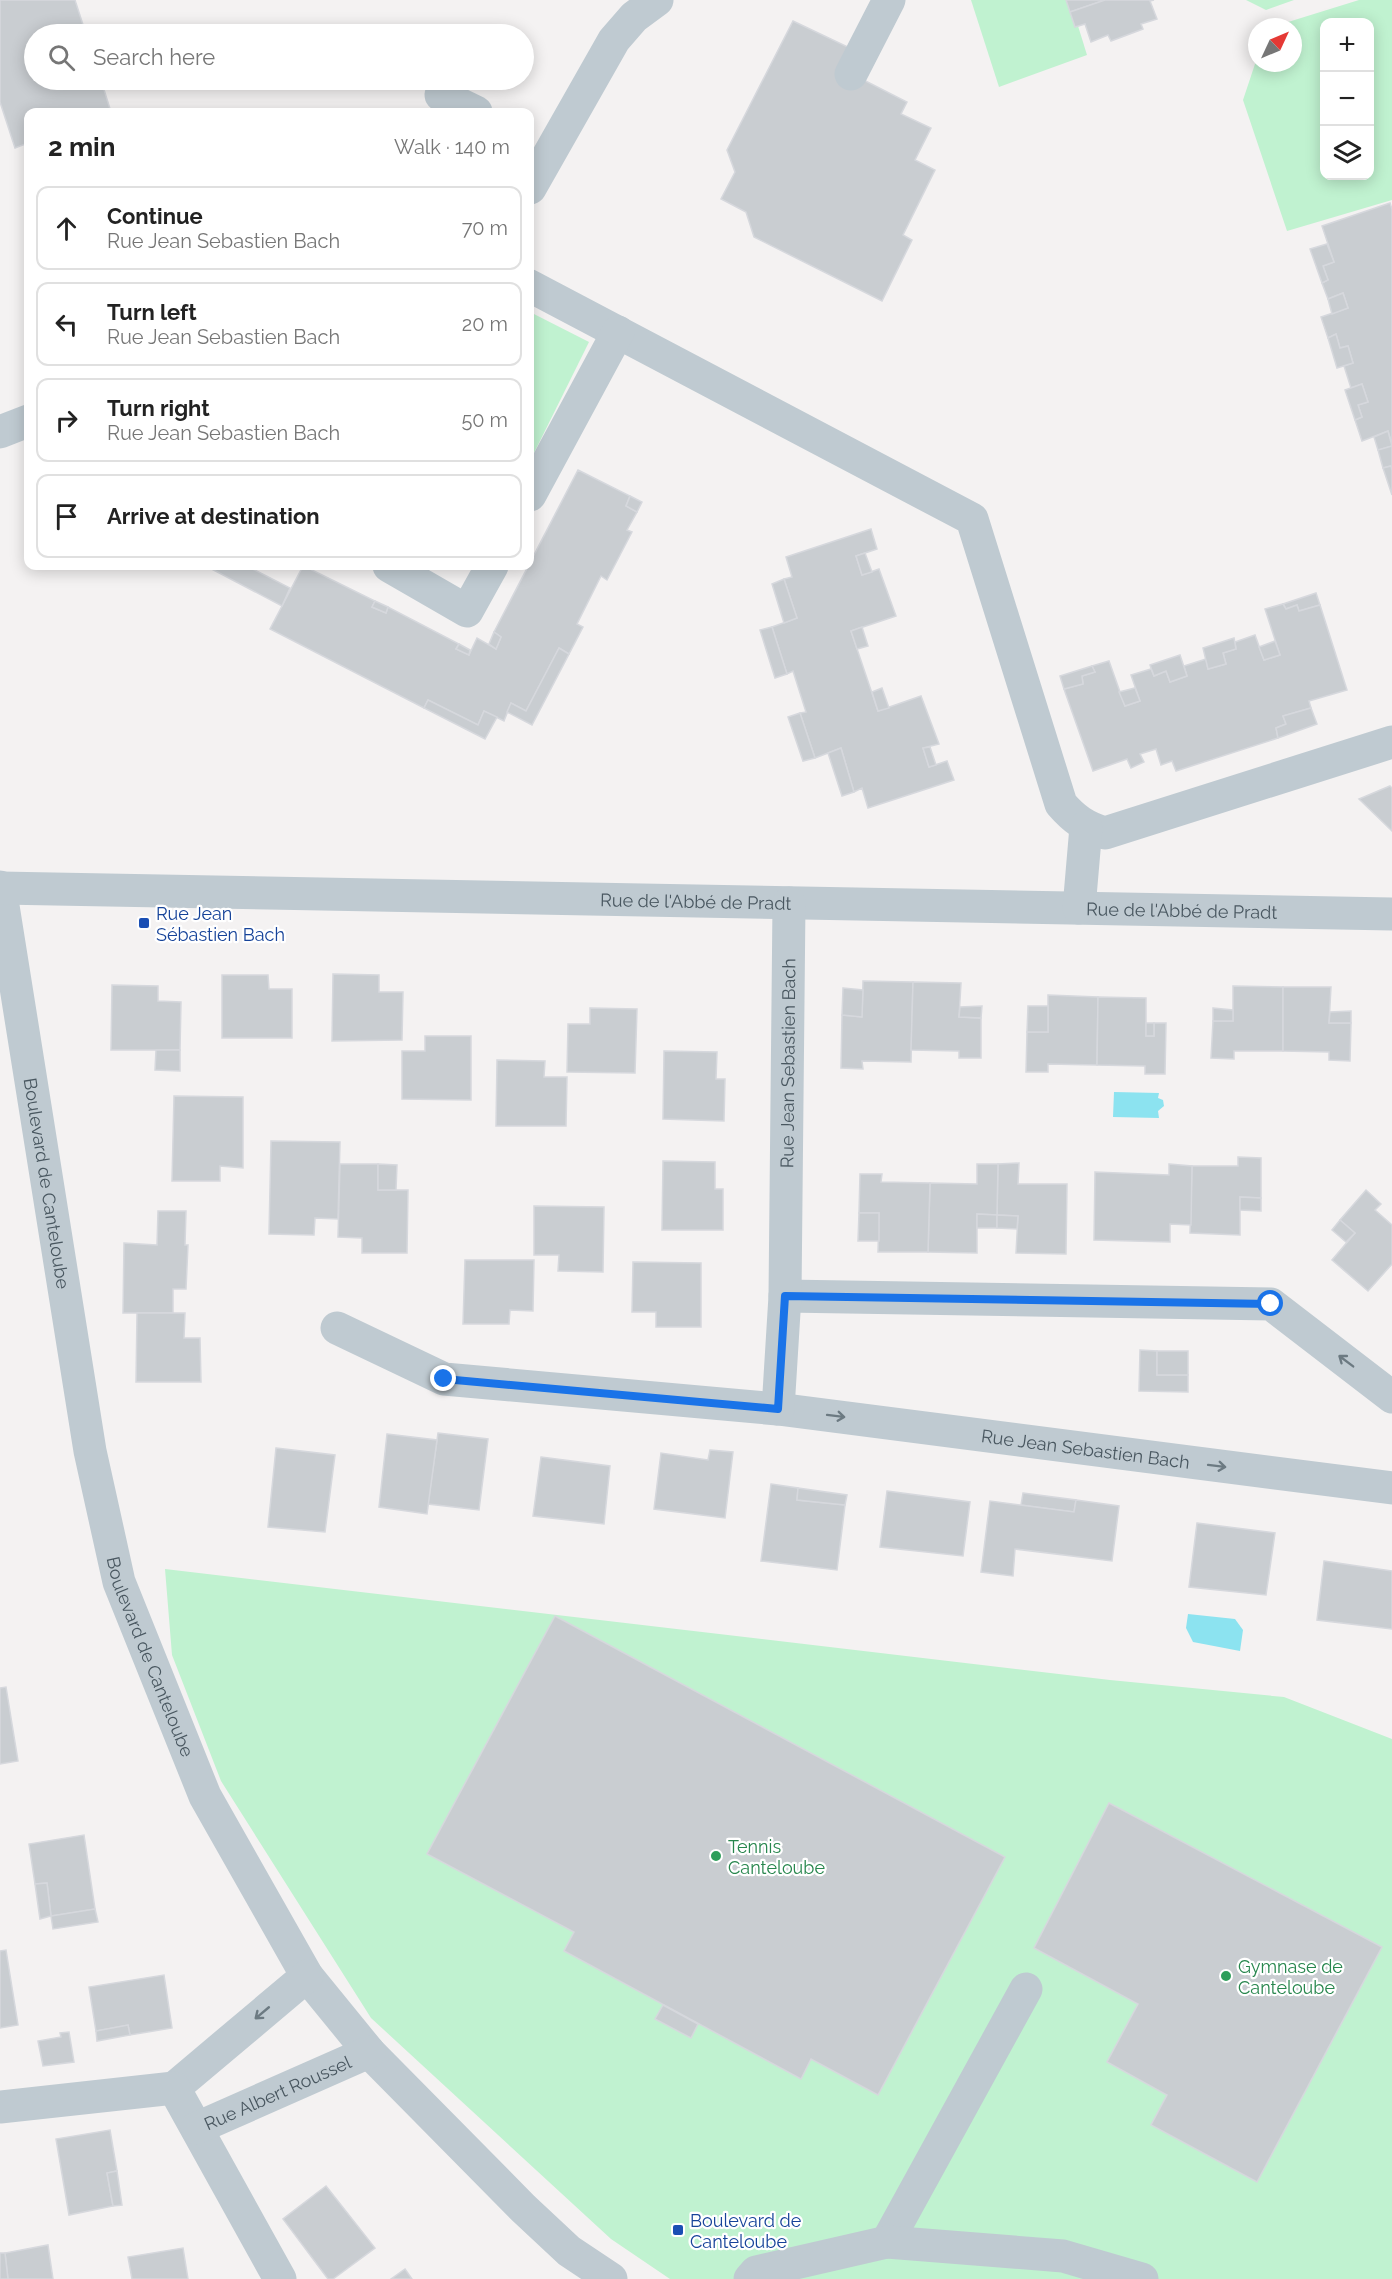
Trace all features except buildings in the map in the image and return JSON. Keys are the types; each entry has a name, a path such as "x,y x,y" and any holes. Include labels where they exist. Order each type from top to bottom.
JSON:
{"street":[{"path":"534,170 540,144 614,40 634,17 657,0"},
{"path":"851,74 889,0"},
{"path":"441,95 468,108"},
{"path":"534,288 972,519 1060,804 1086,827 1104,833 1392,742"},
{"path":"534,488 618,332"},
{"path":"0,432 24,423"},
{"path":"395,570 467,611 490,570"},
{"path":"1079,908 1086,827"},
{"name":"Rue de l'Abbé de Pradt","path":"0,887 1392,914"},
{"name":"Boulevard de Canteloube","path":"0,887 90,1451 119,1582 205,1796 307,1976 369,2052 569,2251 610,2279"},
{"name":"Rue Jean Sebastien Bach","path":"778,1409 785,1296 789,903"},
{"path":"785,1296 1271,1304 1392,1396"},
{"name":"Rue Jean Sebastien Bach","path":"337,1328 444,1379 778,1409 1392,1488"},
{"path":"0,2107 174,2088 307,1976"},
{"path":"887,2242 1026,1989"},
{"name":"Rue Albert Roussel","path":"174,2088 196,2128 369,2052"},
{"path":"196,2128 280,2279"},
{"path":"750,2279 756,2272 887,2242 1063,2256 1142,2279"}],"green space":[{"path":"971,0 1070,0 1087,55 999,87"},
{"path":"1246,0 1294,0 1266,10"},
{"path":"1359,0 1392,0 1392,200 1287,231 1243,100 1252,72 1302,72 1301,18"},
{"path":"534,314 589,342 534,453"},
{"path":"165,1569 1110,1680 1284,1697 1392,1739 1392,2279 670,2279 611,2239 371,2018 221,1781 172,1655"}],"water":[{"path":"1114,1092 1159,1093 1158,1098 1163,1100 1164,1106 1158,1111 1159,1118 1113,1117"},
{"path":"1188,1614 1235,1619 1243,1630 1240,1651 1193,1642 1186,1628"}],"place":[{"name":"Rue Jean Sébastien Bach","path":"144,923"},
{"name":"Tennis Canteloube","path":"716,1856"},
{"name":"Gymnase de Canteloube","path":"1226,1976"},
{"name":"Boulevard de Canteloube","path":"678,2230"}],"route":[{"path":"444,1379 778,1409 785,1296 1271,1304"}]}
